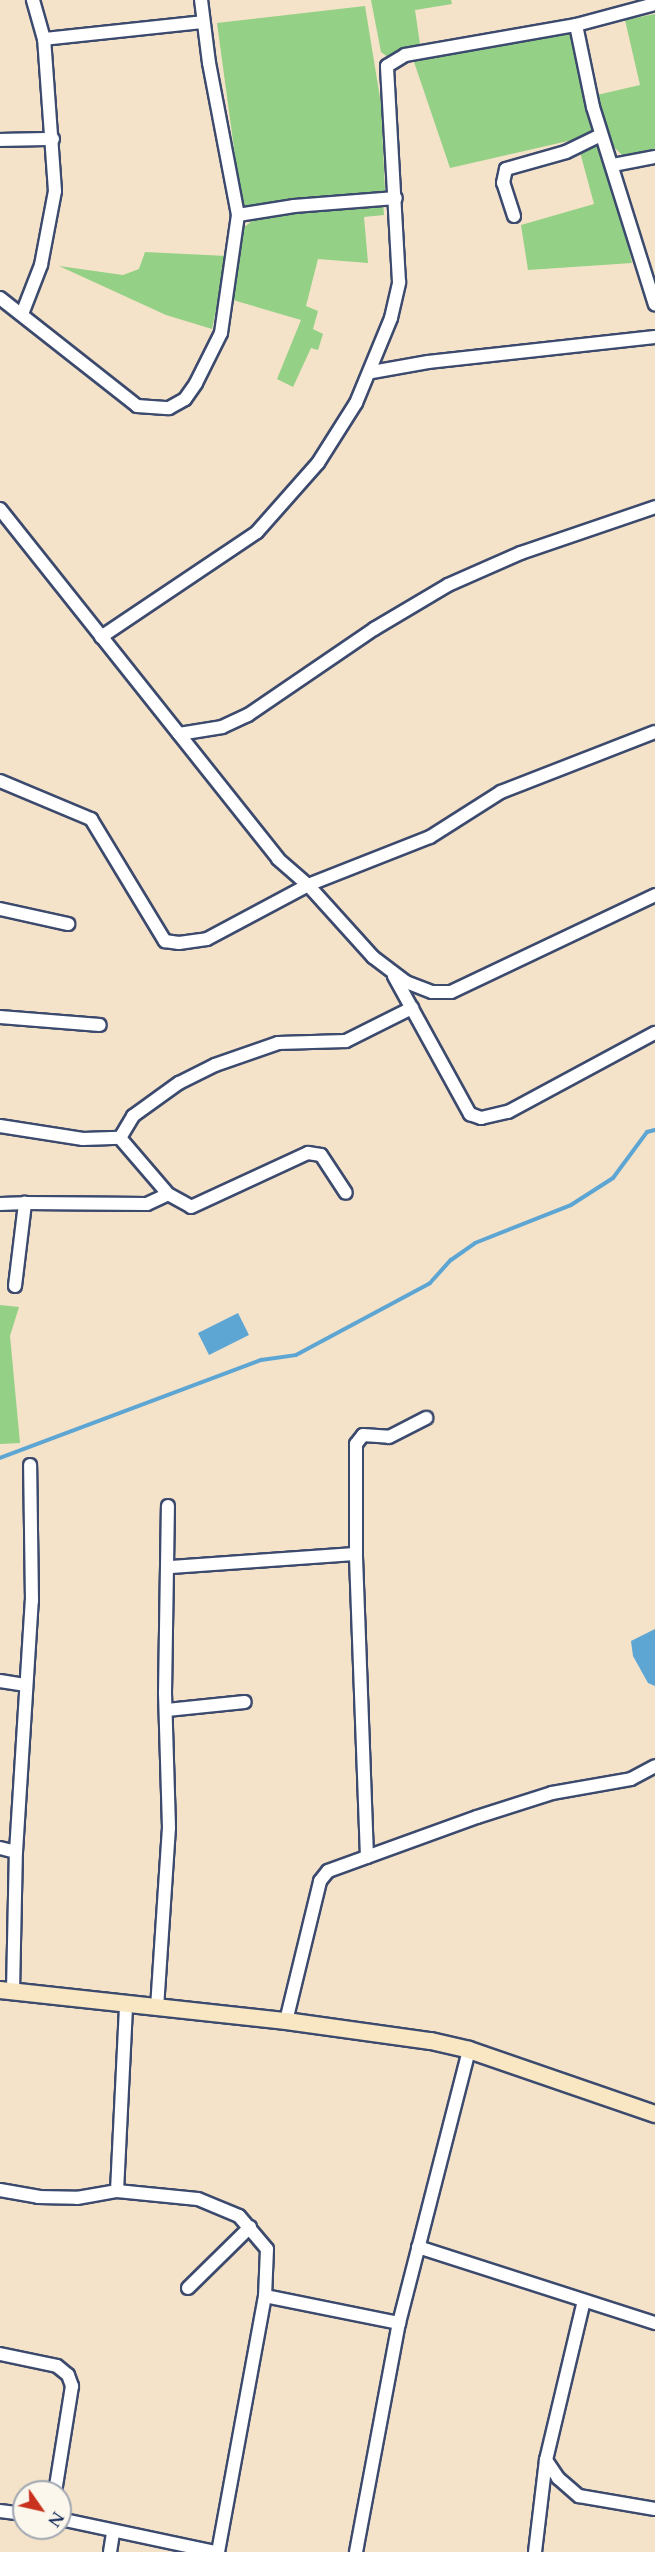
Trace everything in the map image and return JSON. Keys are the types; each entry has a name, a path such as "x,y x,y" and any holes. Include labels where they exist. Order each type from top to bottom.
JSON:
{"street":[{"path":"22,314 48,235 55,191 44,39 33,0"},
{"path":"0,298 137,406 169,408 185,399 216,348 236,249 238,215 201,0"},
{"path":"101,637 257,532 276,514 335,440 372,372 399,282 396,198 385,89 387,66 405,55 576,25 655,4"},
{"path":"44,39 203,22"},
{"path":"576,25 601,135 614,165 655,306"},
{"path":"514,216 502,183 506,169 566,152 601,135"},
{"path":"0,140 52,140"},
{"path":"614,165 655,157"},
{"path":"238,215 294,206 396,198"},
{"path":"372,372 428,362 655,337"},
{"path":"179,735 222,727 248,715 374,629 448,585 521,553 655,507"},
{"path":"0,509 278,859 308,885 392,972 470,1114 481,1118 508,1112 655,1033"},
{"path":"0,781 92,819 165,941 207,939 308,885 430,837 501,792 655,732"},
{"path":"392,972 422,989 451,992 655,896"},
{"path":"0,909 68,924"},
{"path":"120,1138 133,1116 179,1083 215,1065 278,1042 346,1041 412,1008"},
{"path":"0,1017 100,1025"},
{"path":"0,1126 83,1140 120,1138"},
{"path":"120,1138 168,1194 194,1207 298,1155 315,1152 326,1160 346,1193"},
{"path":"0,1204 147,1204 168,1194"},
{"path":"15,1286 25,1203"},
{"path":"367,1857 356,1554 358,1438 389,1437 426,1418"},
{"path":"30,1465 32,1601 7,1990 286,2021 469,2050 655,2114"},
{"path":"157,2008 168,1867 167,1710 170,1567 168,1506"},
{"path":"170,1567 356,1554"},
{"path":"0,1681 25,1685"},
{"path":"167,1710 245,1702"},
{"path":"286,2021 321,1878 367,1857 552,1793 631,1779 655,1766"},
{"path":"0,1848 16,1852"},
{"path":"117,2191 126,2005"},
{"path":"356,2552 399,2323 469,2050"},
{"path":"0,2190 77,2198 117,2191 198,2199 221,2207 250,2227 267,2249 265,2296 216,2552 113,2533 72,2522"},
{"path":"188,2288 250,2227"},
{"path":"418,2247 655,2323"},
{"path":"265,2296 399,2323"},
{"path":"535,2552 546,2460 584,2301"},
{"path":"0,2354 57,2366 68,2375 72,2386 57,2480"},
{"path":"546,2460 558,2478 579,2496 655,2509"},
{"path":"110,2552 113,2533"}],"green space":[{"path":"371,0 451,0 452,4 415,10 420,44 389,58 381,52"},
{"path":"365,6 381,104 385,192 242,207 217,23"},
{"path":"655,14 655,152 633,157 622,155 609,142 597,95 640,85 625,20"},
{"path":"576,31 594,135 450,168 412,56"},
{"path":"597,145 611,168 632,263 528,270 521,225 594,204 580,152"},
{"path":"383,201 384,215 364,217 368,263 318,259 306,306 318,311 313,329 323,334 318,350 311,348 293,387 277,379 301,320 233,300 243,228 261,214"},
{"path":"145,252 227,256 212,329 166,315 59,266 123,275 139,269"},
{"path":"0,1305 19,1307 10,1336 20,1443 0,1444"}],"water":[{"path":"238,1313 249,1335 209,1355 198,1333"},
{"path":"655,1629 655,1686 648,1683 633,1656 631,1641"}],"waterway":[{"path":"0,1458 261,1360 296,1355 430,1283 451,1260 475,1243 571,1205 613,1178 647,1132 655,1130"}]}
